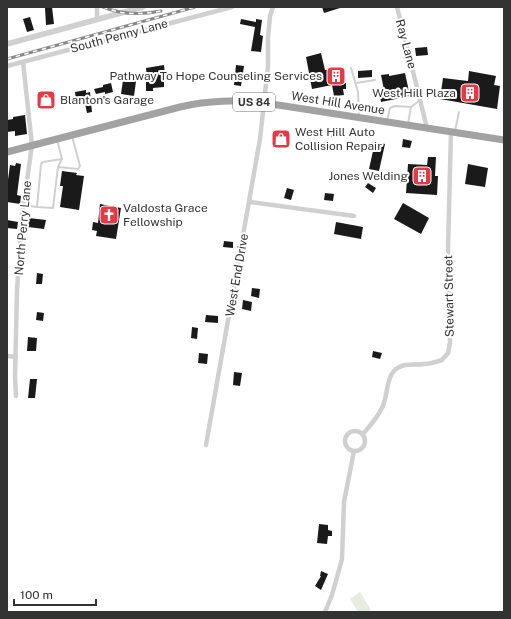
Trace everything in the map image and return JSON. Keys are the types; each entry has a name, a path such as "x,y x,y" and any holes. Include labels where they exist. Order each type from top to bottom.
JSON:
{"highway":[{"name":"West Hill Avenue","path":"7,152 199,103 231,100 265,103 504,140"}],"street":[{"path":"97,7 97,20"},
{"path":"7,44 144,7"},
{"name":"South Penny Lane","path":"7,66 232,7"},
{"name":"West End Drive","path":"206,445 250,202 265,103 268,38 270,16 273,7"},
{"name":"Ray Lane","path":"397,7 427,128"},
{"name":"North Perry Lane","path":"16,396 17,290 24,205 32,145 23,62"},
{"name":"Stewart Street","path":"354,451 361,450 364,447 366,440 363,434 374,422 382,408 386,397 390,375 395,369 405,365 425,364 442,360 448,353 450,343 448,249 453,132"},
{"path":"250,202 354,216"},
{"path":"7,356 16,357"},
{"path":"325,612 332,595 342,559 344,502 354,451 345,445 344,441 346,435 353,430 357,430 363,434"}],"lane":[{"path":"351,68 358,92 359,118"},
{"path":"356,83 375,80"},
{"path":"408,125 411,107 420,99"},
{"path":"386,122 390,108 395,106 411,107"},
{"path":"453,132 458,112"},
{"path":"58,167 78,169 80,166 72,135"},
{"path":"24,205 53,208 58,167 62,158 57,139"},
{"path":"37,206 43,162 62,158"}],"shaded area":[{"path":"360,592 371,610 368,612 358,612 350,599"}],"building":[{"path":"52,7 54,24 46,25 45,8"},
{"path":"322,7 339,7 340,8 324,13"},
{"path":"30,17 34,30 27,32 23,19"},
{"path":"241,19 256,22 256,19 262,20 260,35 263,36 261,52 251,51 255,27 240,24"},
{"path":"427,47 428,55 416,56 415,48"},
{"path":"321,53 325,70 340,68 343,84 346,83 346,89 343,89 344,95 334,96 332,85 312,89 306,57"},
{"path":"164,65 164,87 153,88 153,91 146,91 146,68"},
{"path":"236,65 244,66 241,86 234,85"},
{"path":"372,70 372,77 358,78 358,71"},
{"name":"West Hill Plaza","path":"469,71 496,76 494,85 500,86 497,109 440,99 443,78 468,81"},
{"path":"124,73 137,74 134,96 121,94"},
{"path":"405,73 410,96 381,102 380,96 385,95 381,75 389,74 389,76"},
{"path":"111,83 113,92 96,94 94,89"},
{"path":"86,90 86,93 90,92 92,112 87,113 84,99 76,100 75,92"},
{"name":"Blanton's Garage","path":"49,91 53,106 42,109 39,93"},
{"path":"25,115 27,134 15,136 15,131 7,132 7,120 13,119 13,117"},
{"path":"333,127 340,128 338,138 331,137"},
{"name":"West Hill Auto Collision Repair","path":"275,132 289,135 288,145 273,143"},
{"path":"403,139 412,141 410,148 402,147"},
{"path":"375,142 385,144 379,171 369,169"},
{"name":"Jones Welding","path":"428,157 436,157 435,176 438,176 437,195 406,193 408,164 427,165"},
{"path":"16,163 21,164 17,195 21,196 20,204 7,202 7,187 10,165 15,166"},
{"path":"468,164 488,168 485,187 465,184"},
{"path":"62,171 77,173 76,175 84,176 79,210 60,207 63,186 60,186"},
{"path":"368,183 376,188 373,193 365,187"},
{"path":"287,188 294,190 291,200 284,198"},
{"path":"325,193 334,194 333,201 324,200"},
{"path":"403,203 429,218 421,234 394,219"},
{"name":"Valdosta Grace Fellowship","path":"100,204 121,208 116,239 96,236 97,231 92,230 93,222 98,223"},
{"path":"29,218 46,220 44,229 28,227"},
{"path":"7,220 18,222 17,229 7,228"},
{"path":"336,222 363,227 361,239 334,234"},
{"path":"224,241 233,242 233,248 223,247"},
{"path":"37,273 43,274 42,284 36,284"},
{"path":"252,288 260,289 259,298 251,296"},
{"path":"243,300 252,302 251,311 242,309"},
{"path":"37,312 44,313 43,321 36,320"},
{"path":"206,315 218,316 218,323 205,322"},
{"path":"192,327 198,328 197,339 191,338"},
{"path":"28,337 37,338 36,351 27,351"},
{"path":"373,351 382,353 380,359 372,357"},
{"path":"199,353 208,354 207,364 198,363"},
{"path":"234,372 242,373 240,386 233,385"},
{"path":"30,379 37,379 35,398 28,398"},
{"path":"319,524 328,525 328,530 332,531 332,536 328,536 327,544 317,543"},
{"path":"321,571 328,574 321,590 315,586 321,576"}],"railway":[{"path":"103,7 117,12 132,14 161,11"},
{"path":"7,59 195,7"}],"place":[{"name":"Pathway To Hope Counseling Services","path":"336,76"},
{"name":"West Hill Plaza","path":"470,93"},
{"name":"Blanton's Garage","path":"46,100"},
{"name":"West Hill Auto Collision Repair","path":"281,139"},
{"name":"Jones Welding","path":"422,176"},
{"name":"Valdosta Grace Fellowship","path":"109,215"}]}
